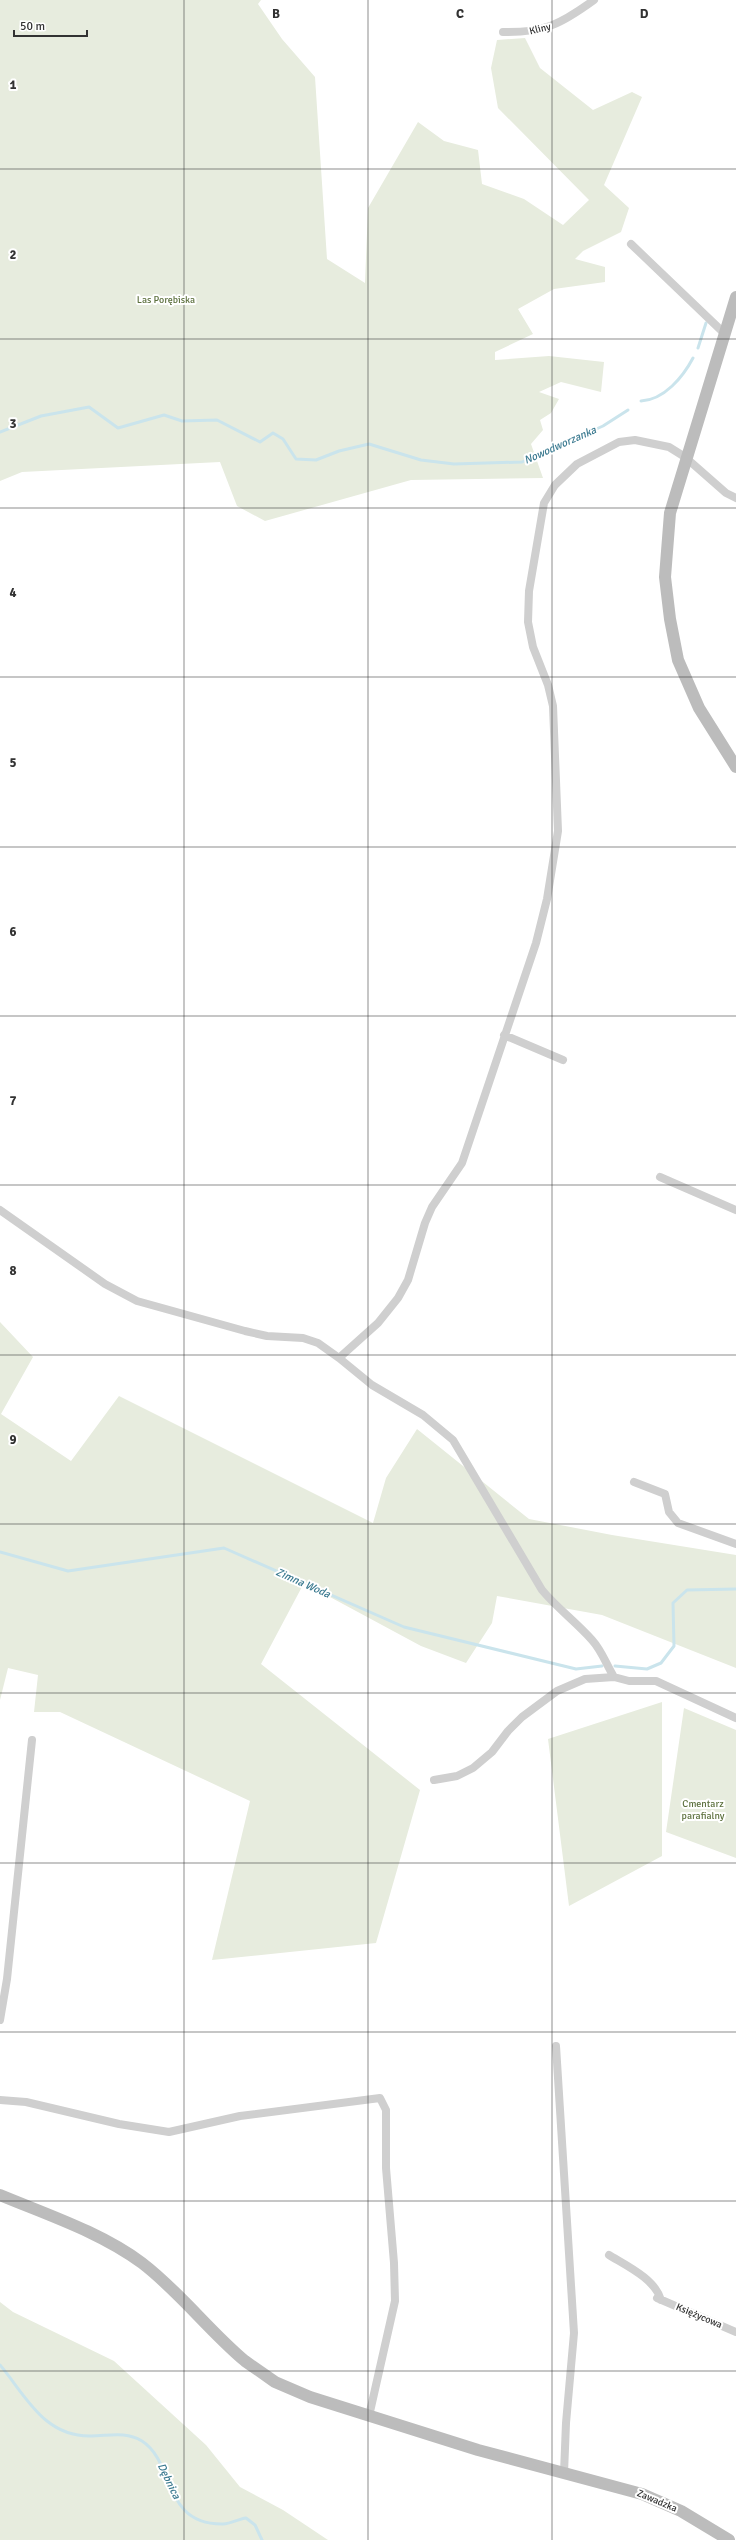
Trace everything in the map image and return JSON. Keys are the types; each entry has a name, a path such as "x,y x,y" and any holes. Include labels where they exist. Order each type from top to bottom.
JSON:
{"street":[{"name":"Kliny","path":"503,32 524,33 547,29 577,12 594,0"},
{"path":"631,244 725,334"},
{"path":"736,297 685,457 670,512 667,534 665,577 670,618 678,660 688,685 709,724 736,767"},
{"path":"339,1358 389,1312 408,1280 425,1222 432,1207 462,1163 536,943 553,870 558,830 553,706 528,622 529,591 544,503 555,485 577,464 619,442 649,441 669,447 685,457 726,493 736,498"},
{"path":"504,1035 562,1060"},
{"path":"660,1177 736,1210"},
{"path":"0,1210 105,1284 137,1301 245,1331 267,1336 303,1338 318,1343 372,1385 423,1415 453,1440 542,1590 554,1604 592,1639 601,1651 606,1665 614,1677"},
{"path":"634,1482 665,1494 669,1512 678,1522 736,1544"},
{"path":"434,1780 457,1776 474,1768 492,1752 508,1731 522,1717 557,1691 585,1679 614,1677 629,1681 656,1681 736,1718"},
{"path":"0,2020 32,1740"},
{"path":"556,2046 574,2333 566,2423 564,2473"},
{"path":"0,2100 26,2102 119,2124 169,2132 240,2116 380,2098 386,2110 386,2168 394,2263 395,2301 369,2416"},
{"name":"Zawadzka","path":"0,2195 104,2240 142,2264 162,2280 231,2350 270,2379 291,2390 369,2416 564,2473 619,2486 662,2502 729,2540"},
{"name":"Księżycowa","path":"609,2255 635,2271 659,2292 659,2299 736,2332"}],"green space":[{"name":"Las Porębiska","path":"0,0 261,0 258,4 282,39 315,77 327,259 365,283 368,208 418,122 444,141 478,150 482,184 524,199 563,225 589,200 498,108 491,68 497,40 525,38 540,68 593,110 632,92 642,97 604,185 629,208 621,232 583,251 575,259 605,267 605,282 554,289 518,309 533,334 495,352 495,360 549,356 604,362 601,392 561,382 539,392 559,399 551,413 540,420 543,430 531,444 543,478 411,480 265,521 237,506 220,462 22,472 0,481"},
{"path":"0,1322 33,1357 1,1414 71,1461 119,1396 373,1523 386,1478 417,1429 529,1519 612,1535 736,1555 736,1668 602,1615 497,1596 492,1623 466,1663 421,1646 304,1583 261,1664 420,1790 376,1943 212,1960 250,1801 60,1712 34,1712 38,1675 8,1668 0,1700"},
{"path":"662,1702 662,1856 569,1906 548,1739"},
{"name":"Cmentarz parafialny","path":"684,1708 736,1730 736,1858 666,1832"},
{"path":"0,2302 13,2312 114,2361 206,2445 240,2487 283,2510 328,2540 0,2540"}],"waterway":[{"name":"Nowodworzanka","path":"698,348 706,323"},
{"name":"Nowodworzanka","path":"641,401 649,400 665,392 684,373 693,358"},
{"name":"Nowodworzanka","path":"0,432 41,416 89,407 118,428 164,415 182,421 217,420 260,442 273,433 283,439 296,459 316,460 339,451 369,444 421,460 454,464 522,462 603,426 628,410"},
{"name":"Zimna Woda","path":"0,1552 68,1571 224,1548 404,1627 576,1669 602,1666"},
{"name":"Zimna Woda","path":"615,1666 647,1669 661,1663 674,1646 673,1603 687,1590 736,1589"},
{"name":"Dębnica","path":"0,2365 28,2401 48,2422 61,2430 75,2435 123,2435 142,2441 153,2451 172,2491 189,2515 203,2522 223,2524 246,2518 255,2525 262,2540"}]}
